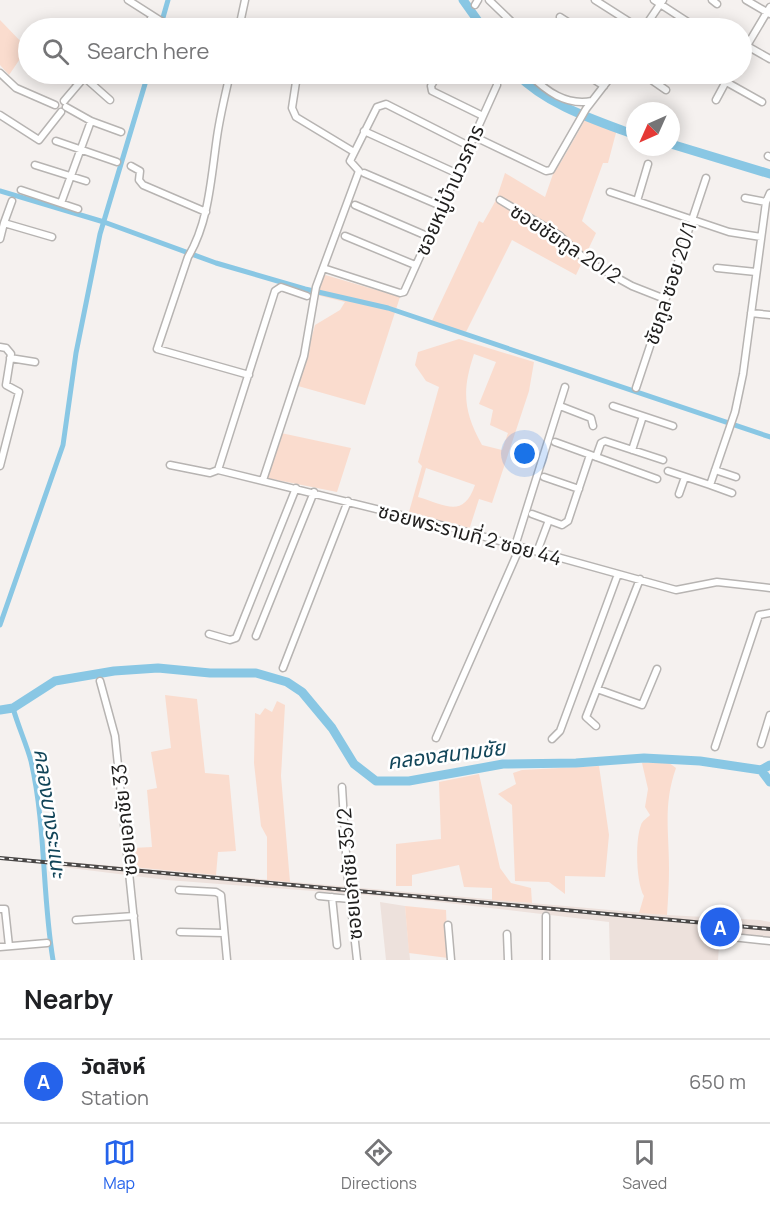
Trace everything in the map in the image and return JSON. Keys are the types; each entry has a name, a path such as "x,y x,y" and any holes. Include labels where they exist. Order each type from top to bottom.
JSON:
{"street":[{"path":"129,0 156,18"},
{"path":"241,18 245,0"},
{"path":"489,0 508,18"},
{"path":"595,0 623,18"},
{"path":"746,0 769,11 752,34"},
{"path":"650,18 659,1 683,18"},
{"path":"752,49 770,59"},
{"path":"0,73 16,88 55,105 59,101 64,107 91,121 121,132"},
{"path":"0,115 39,140 78,84"},
{"path":"95,84 110,100"},
{"path":"228,84 217,137 206,212 197,244 188,257 157,349 249,375"},
{"path":"296,84 292,108 296,117 354,152"},
{"path":"432,84 432,91 483,116"},
{"path":"542,84 554,94 572,102 592,101"},
{"path":"474,136 546,171 551,170 586,109 604,86 601,84"},
{"path":"657,84 666,90"},
{"path":"716,100 724,84"},
{"path":"730,84 762,102"},
{"name":"ซอยหมู่บ้านวรการ","path":"322,268 400,293 406,288 497,85"},
{"path":"441,206 362,172 350,161 354,152 377,107 386,104 469,146"},
{"path":"61,203 91,121"},
{"path":"364,131 456,173"},
{"path":"56,141 117,162"},
{"path":"637,201 648,164"},
{"path":"35,165 86,182"},
{"path":"130,166 140,171 139,180 143,185 206,212"},
{"path":"263,480 304,356 315,290 322,268 362,172"},
{"name":"ชัยกูล ซอย 20/1","path":"636,388 690,220 706,178"},
{"path":"21,190 78,209"},
{"path":"610,192 729,232 761,237"},
{"path":"710,485 731,425 743,374 766,202 770,193"},
{"path":"745,198 766,202"},
{"name":"ซอยชัยกูล 20/2","path":"500,200 559,235 587,261 665,300"},
{"path":"0,239 12,201"},
{"path":"355,205 428,236"},
{"path":"4,223 52,237"},
{"path":"345,236 415,265"},
{"path":"717,268 756,272"},
{"path":"218,470 275,291 281,287 307,296"},
{"path":"751,313 770,315"},
{"path":"0,347 10,351 6,385 19,392 0,466"},
{"path":"10,358 35,362"},
{"path":"435,738 518,546 565,387"},
{"path":"560,406 591,418 593,426"},
{"path":"613,406 673,426"},
{"path":"632,450 643,416"},
{"path":"555,441 657,479"},
{"path":"532,514 562,525 568,521 593,456 601,443 605,441 663,460"},
{"name":"ซอยพระรามที่ 2 ซอย 44","path":"170,465 210,473 218,470 314,492 681,591 717,582 770,588"},
{"path":"715,470 736,477"},
{"path":"668,471 732,493"},
{"path":"544,477 579,489"},
{"path":"679,494 685,477"},
{"path":"209,634 230,640 236,638 296,488"},
{"path":"256,636 314,492"},
{"path":"283,668 348,501"},
{"path":"537,552 549,520"},
{"path":"552,739 560,731 618,574"},
{"path":"596,726 586,717 640,579"},
{"path":"715,747 759,615 770,613"},
{"path":"597,689 642,705 657,669"},
{"name":"ซอยเอกชัย 33","path":"100,681 115,735 138,960"},
{"path":"761,744 770,715"},
{"name":"ซอยเอกชัย 35/2","path":"342,788 357,960"},
{"path":"179,890 216,892 220,895 227,960"},
{"path":"319,896 350,898"},
{"path":"332,897 337,945"},
{"path":"0,909 5,909 9,946"},
{"path":"76,920 134,916"},
{"path":"546,916 546,960"},
{"path":"448,925 451,960"},
{"path":"180,932 224,933"},
{"path":"507,934 508,960"},
{"path":"732,937 770,941"},
{"path":"0,947 47,943"}],"shaded area":[{"path":"0,20 18,39 18,62 9,75 0,65"},
{"path":"585,120 617,129 608,163 603,163 582,221 596,233 576,275 512,240 466,332 431,323 479,221 483,223 496,200 505,173 545,197 553,174 550,172 561,162"},
{"path":"322,274 400,297 365,405 298,386 315,325 340,310 345,302 317,295"},
{"path":"459,339 534,362 529,391 492,503 479,499 469,530 409,512 422,466 418,462 439,387 426,381 415,365 418,352","holes":["474,354 496,362 479,404 493,410 490,425 508,433 502,450 482,445 471,422 466,390","426,468 475,485 470,496 459,506 452,507 418,497"]},
{"path":"281,433 351,448 337,492 267,478"},
{"path":"165,695 197,699 205,773 229,775 236,851 218,852 216,875 132,867 132,848 152,847 147,790 157,788 151,752 171,748"},
{"path":"277,701 285,705 281,776 290,882 267,880 267,837 261,826 254,763 255,713 260,715 265,708 272,712"},
{"path":"668,762 676,768 668,806 667,915 639,913 644,896 639,882 637,861 639,832 643,821 650,815 645,807 648,789 642,763"},
{"path":"599,766 609,835 605,877 565,876 565,894 549,882 515,881 512,805 498,794 516,784 513,773 522,770"},
{"path":"479,774 500,868 511,883 531,888 532,903 492,900 492,888 464,887 459,865 412,875 412,886 396,886 396,844 441,839 439,782"},
{"path":"46,860 667,915 760,920 770,922 770,938 720,932 718,960 610,960 609,922 405,898 167,880 46,865"},
{"path":"380,902 405,906 410,960 386,960"},
{"path":"405,906 446,910 448,958 409,953"}],"waterway":[{"path":"163,18 168,0"},
{"path":"463,0 476,18"},
{"path":"0,625 63,445 76,353 100,234 145,84"},
{"path":"528,84 557,103 626,132"},
{"path":"680,147 770,174"},
{"path":"0,191 104,222 216,263 305,289 388,308 770,437"},
{"name":"คลองสนามชัย","path":"0,710 13,708 55,681 114,671 158,668 210,673 256,673 287,682 302,692 332,728 354,764 376,781 409,781 503,764 576,763 644,758 700,761 761,770 770,765"},
{"name":"คลองบางระแนะ","path":"13,708 31,761 36,786 53,960"},
{"path":"761,770 770,782"}],"railway":[{"path":"0,858 770,929"}],"place":[{"name":"วัดสิงห์","path":"720,927"}]}
